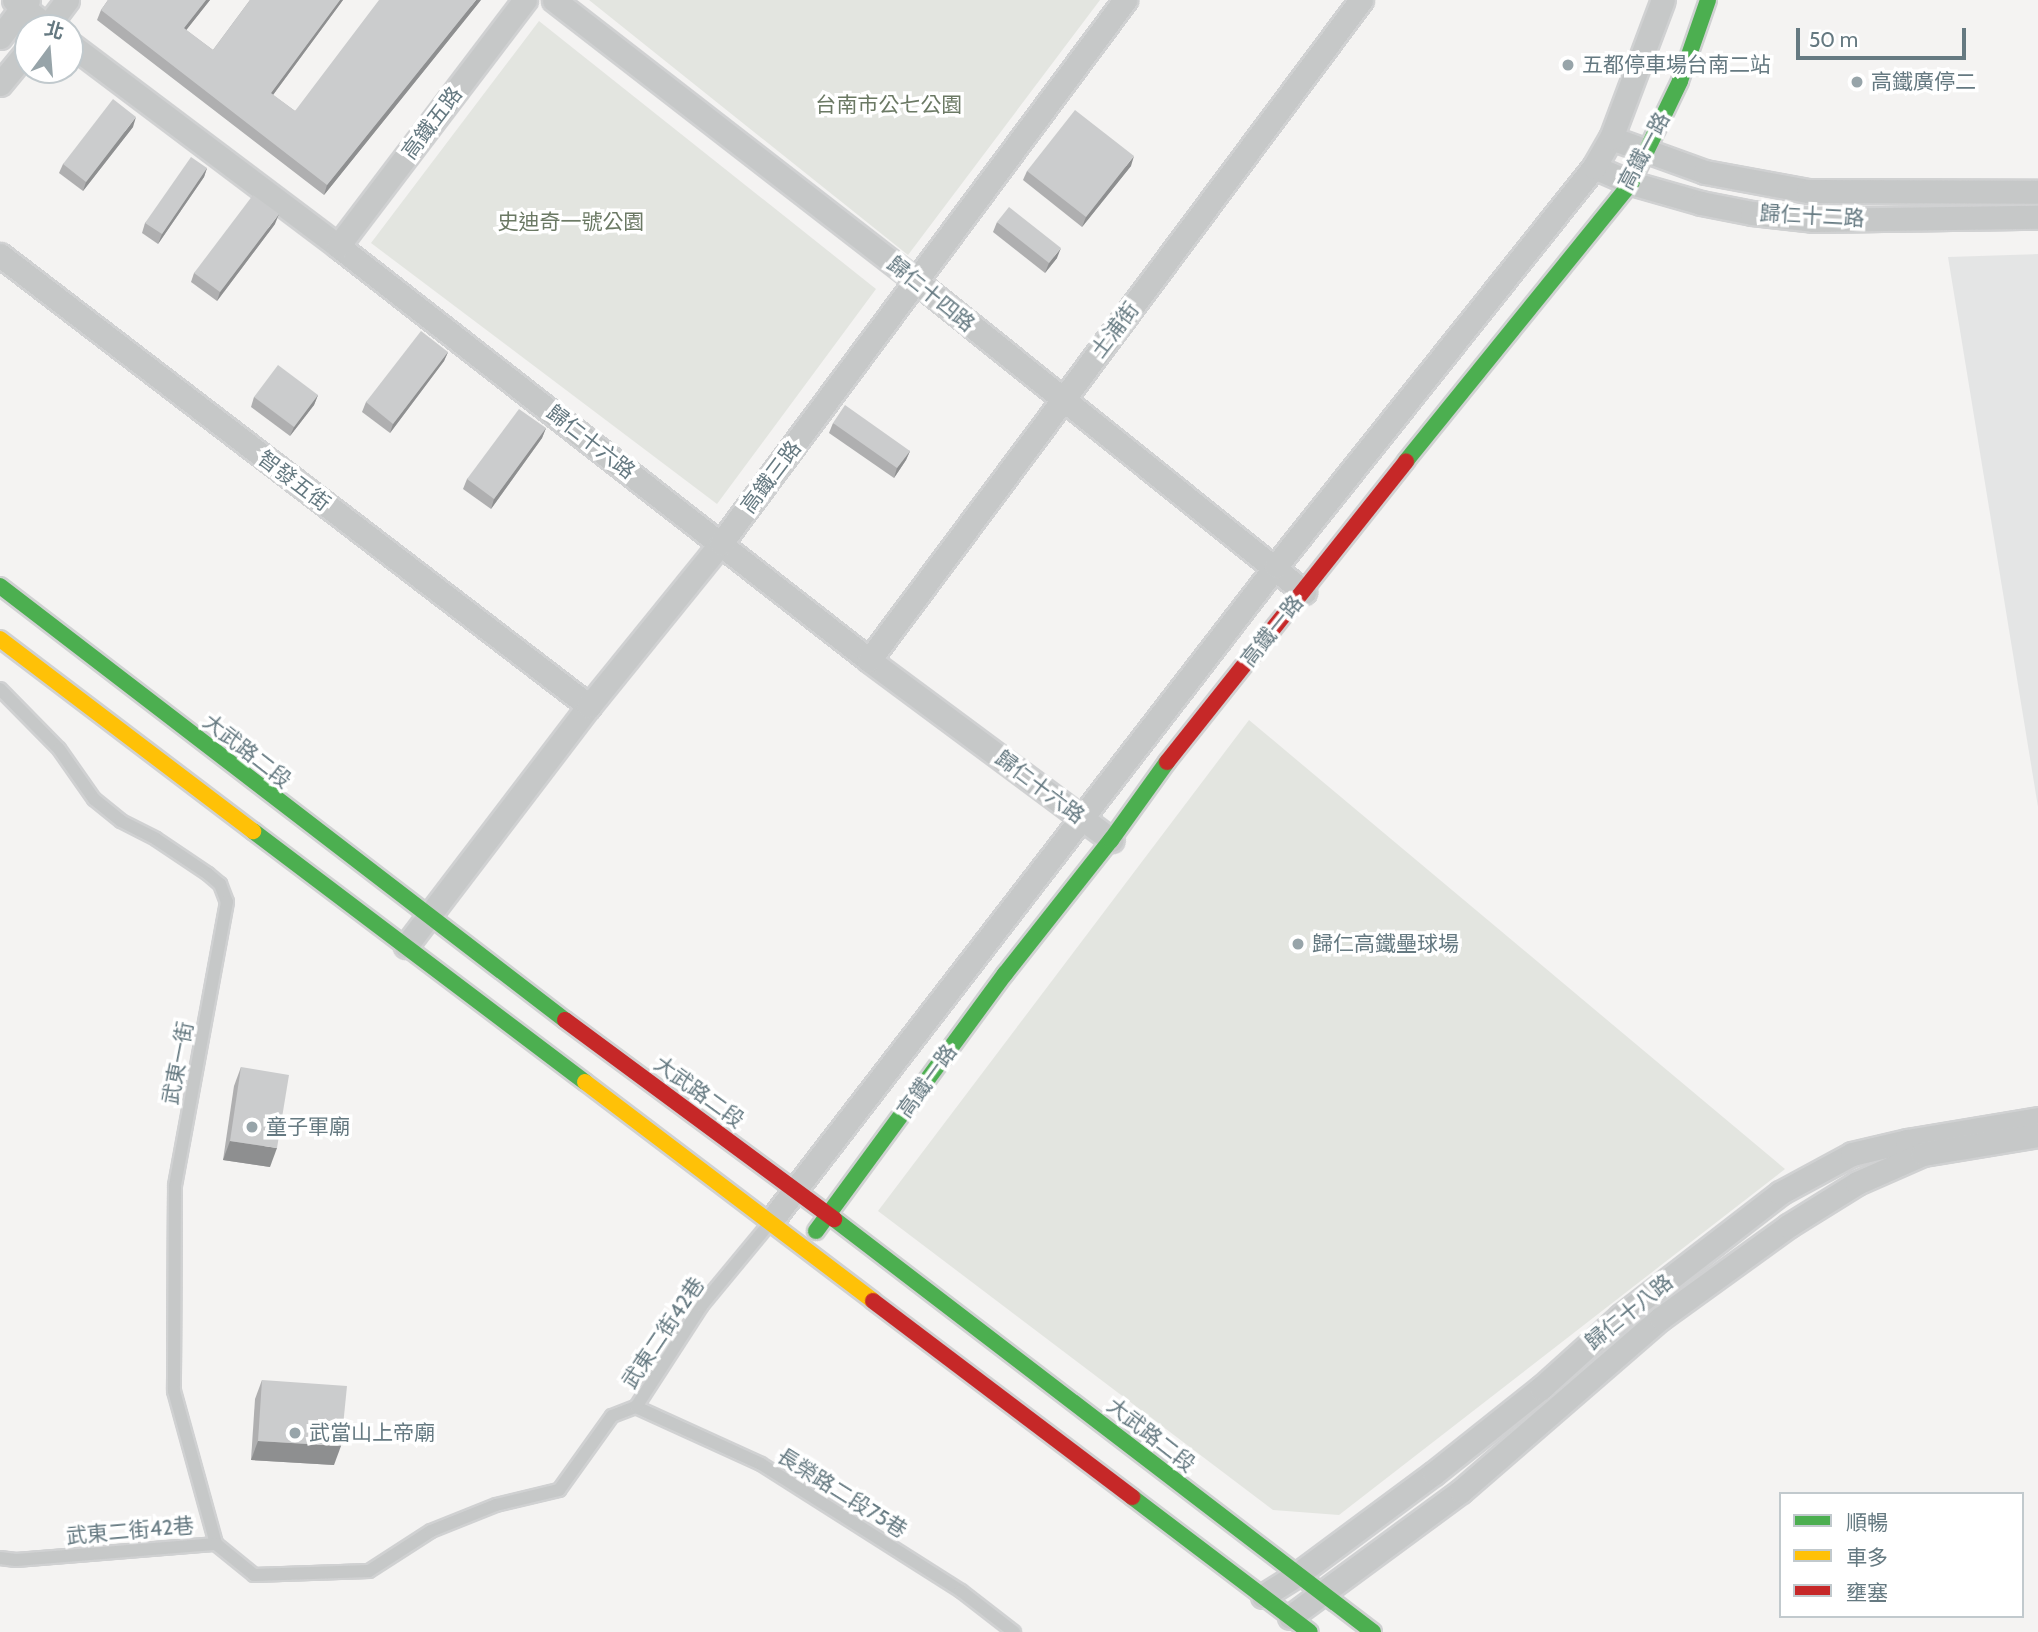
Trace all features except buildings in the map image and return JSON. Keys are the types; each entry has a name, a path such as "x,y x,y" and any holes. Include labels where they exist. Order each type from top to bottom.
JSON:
{"street":[{"name":"高鐵五路","path":"338,246 525,0"},
{"name":"歸仁十四路","path":"554,0 917,282 1062,400 1276,566 1304,592"},
{"name":"高鐵三路","path":"406,946 589,706 721,543 1125,0"},
{"name":"土浦街","path":"869,660 1361,0"},
{"name":"高鐵一路","path":"771,1221 797,1191 963,969 1083,819 1276,566 1594,167 1611,138 1663,0"},
{"name":"高鐵一路","path":"804,1246 1005,974 1111,840 1149,786 1568,257 1631,183 1680,81 1708,0"},
{"path":"0,37 22,2"},
{"name":"歸仁十六路","path":"84,55 338,246 869,660 1111,840"},
{"path":"0,84 14,67"},
{"name":"歸仁十二路","path":"1611,138 1646,153 1705,172 1808,191 2038,192"},
{"name":"歸仁十二路","path":"1594,167 1631,183 1701,203 1813,220 2038,218"},
{"name":"智發五街","path":"0,255 589,706"},
{"name":"大武路二段","path":"0,586 428,917 829,1214 1373,1632"},
{"path":"0,639 1310,1632"},
{"name":"歸仁十八路","path":"1263,1596 1298,1574 1434,1473 1541,1388 1621,1316 1780,1193 1852,1154 1907,1141 2038,1118"},
{"name":"歸仁十八路","path":"1290,1617 1461,1491 1661,1318 1788,1226 1857,1183 1923,1154 2038,1135"}],"lane":[{"name":"武東一街","path":"0,689 58,749 94,799 121,821 156,839 208,874 220,884 226,902 175,1186 174,1391 216,1544"},
{"name":"武東二街42巷","path":"0,1558 16,1560 216,1544 254,1575 369,1571 431,1531 496,1505 559,1490 612,1416 636,1407 702,1306 771,1221"},
{"name":"長榮路二段75巷","path":"636,1407 761,1464 961,1591 1014,1632"}],"shaded area":[{"path":"2038,254 2038,807 1948,257"}],"green space":[{"name":"台南市公七公園","path":"589,0 1100,0 908,255"},
{"name":"史迪奇一號公園","path":"539,21 876,289 717,504 371,243"},
{"name":"歸仁高鐵壘球場","path":"1249,720 1785,1169 1339,1515 1273,1510 878,1211"}],"traffic: fast":[{"path":"1406,461 1631,183 1680,81 1708,0"},
{"path":"0,586 565,1020"},
{"path":"816,1231 1005,974 1111,840 1167,762"},
{"path":"253,831 585,1082"},
{"path":"834,1219 1373,1632"},
{"path":"1132,1497 1310,1632"}],"traffic: slow":[{"path":"0,639 253,831"},
{"path":"585,1082 873,1301"}],"traffic: jam":[{"path":"1167,762 1406,461"},
{"path":"565,1020 834,1219"},
{"path":"873,1301 1132,1497"}],"place":[{"name":"五都停車場台南二站","path":"1568,65"},
{"name":"高鐵廣停二","path":"1857,82"},
{"name":"歸仁高鐵壘球場","path":"1298,944"},
{"name":"童子軍廟","path":"252,1127"},
{"name":"武當山上帝廟","path":"295,1433"}]}
